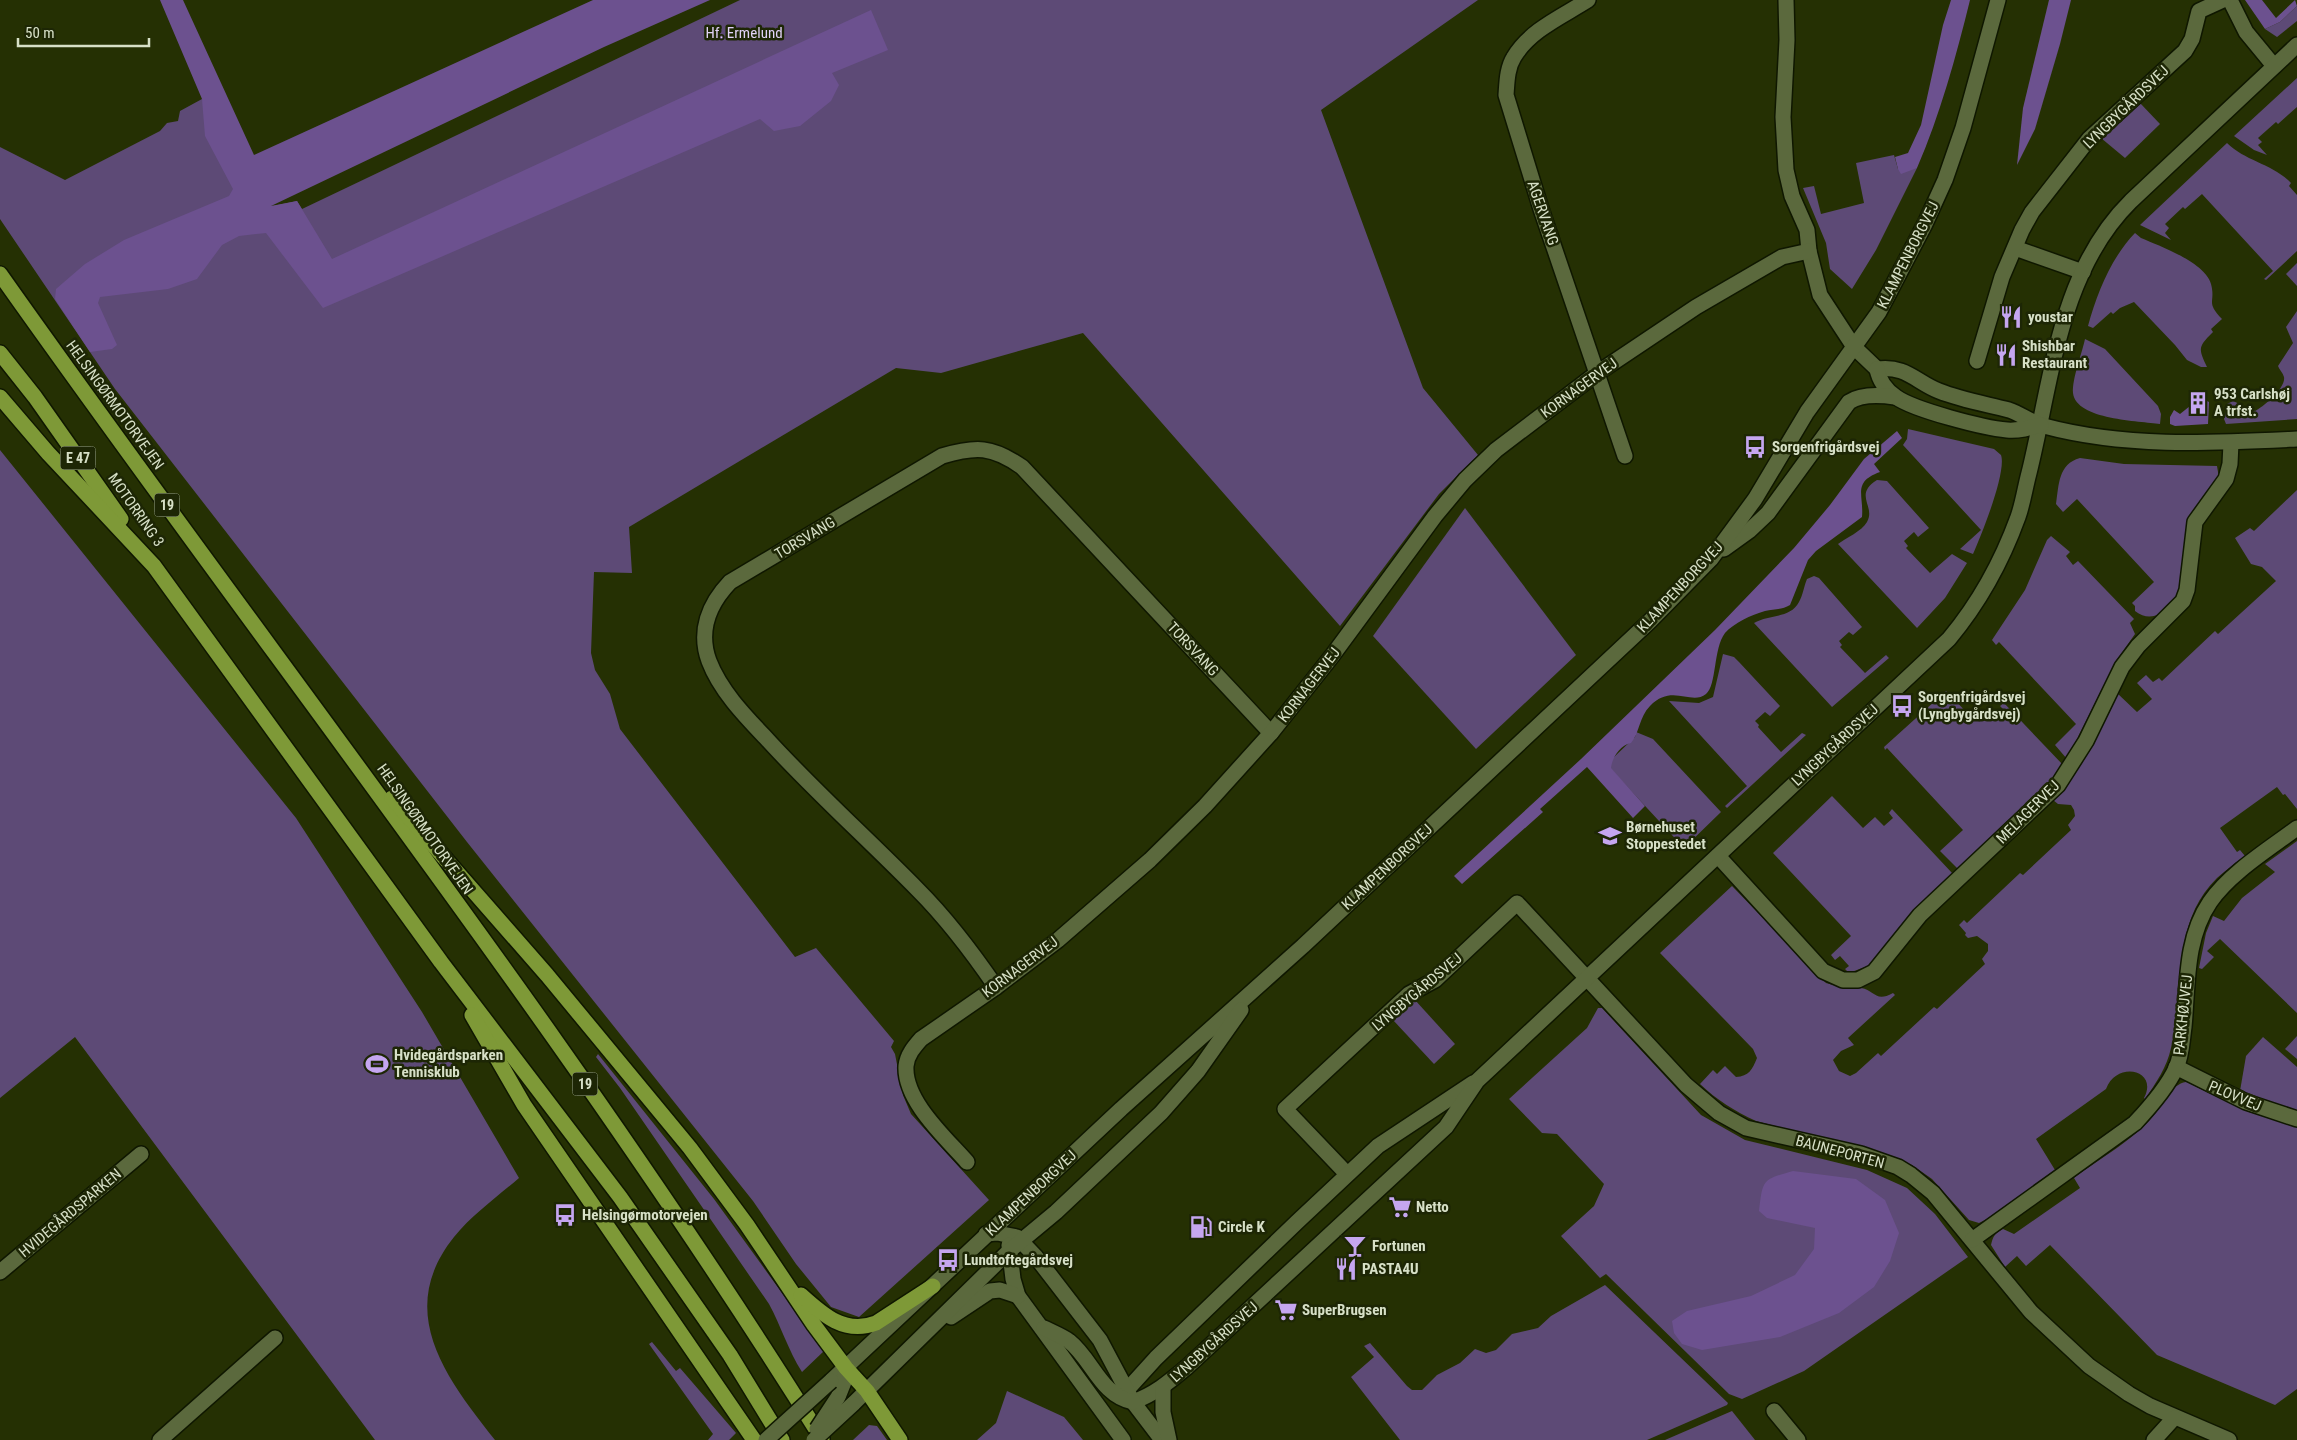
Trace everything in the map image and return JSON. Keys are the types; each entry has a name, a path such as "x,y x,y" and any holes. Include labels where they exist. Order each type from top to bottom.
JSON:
{"highway":[{"name":"HELSINGØRMOTORVEJEN","path":"0,274 85,395 337,735 651,1177 757,1334 823,1440"},
{"name":"MOTORRING 3","path":"0,352 35,398 154,566"},
{"path":"0,397 48,453 154,566 441,962 620,1197 730,1355 782,1440"},
{"path":"337,735 547,975 690,1148 784,1277 814,1325 846,1368 867,1391 900,1440"},
{"path":"441,962 524,1105 754,1440"},
{"path":"784,1277 822,1314 850,1327 866,1327 876,1323 933,1286"}],"street":[{"name":"AGERVANG","path":"1588,0 1530,37 1513,57 1507,75 1506,95 1541,209 1596,374 1626,456"},
{"path":"1786,0 1787,40 1784,117 1786,170 1792,196 1807,230 1809,251 1820,295 1854,347 1877,369 1879,378 1895,397"},
{"name":"KLAMPENBORGVEJ","path":"766,1440 846,1368 986,1234 1254,990 1643,628 1710,559 1755,499 1807,412 1879,312 1925,224 1945,180 1963,128 1998,0"},
{"name":"LYNGBYGÅRDSVEJ","path":"1977,361 2002,277 2032,212 2089,139 2185,51 2192,38 2199,11 2223,0"},
{"path":"2230,0 2246,32 2274,66"},
{"name":"LYNGBYGÅRDSVEJ","path":"1128,1397 1156,1358 1347,1174 1378,1146 1433,1108 1477,1081 1936,651 1960,626 1981,595 2018,517 2068,306 2083,272 2105,232 2119,214 2297,45"},
{"path":"2015,248 2083,272"},
{"name":"KORNAGERVEJ","path":"967,1162 918,1105 910,1086 906,1066 911,1051 921,1039 996,987 1058,940 1154,856 1205,806 1271,733 1337,650 1435,516 1465,480 1496,450 1596,374 1696,308 1782,257 1809,251"},
{"path":"1877,369 1891,368 1908,373 1937,390 2010,411 2041,425 2080,434 2166,443 2231,443 2297,438"},
{"path":"1710,559 1749,531 1768,512 1849,402 1883,395 1895,397 1936,413 1990,427 2022,430 2041,425"},
{"name":"MELAGERVEJ","path":"1718,856 1823,971 1843,980 1858,980 1874,972 1920,915 2058,785 2086,741 2125,663 2138,646 2183,601 2187,590 2195,522 2226,479 2230,464 2231,443"},
{"name":"TORSVANG","path":"996,987 948,922 793,768 737,706 720,681 710,662 704,642 707,618 716,598 730,582 942,456 963,450 985,450 1003,453 1022,467 1035,480 1271,733"},
{"name":"PARKHØJVEJ","path":"1972,1240 2135,1122 2159,1094 2176,1067 2182,1046 2191,946 2197,925 2210,902 2226,884 2297,828"},
{"name":"LYNGBYGÅRDSVEJ","path":"1347,1174 1285,1108 1409,994 1435,980 1517,903 1587,978"},
{"name":"BAUNEPORTEN","path":"1587,978 1686,1085 1719,1113 1746,1128 1861,1154 1911,1175 1933,1193 2031,1312 2090,1366 2129,1394 2174,1418 2229,1440"},
{"name":"KLAMPENBORGVEJ","path":"1016,1238 1161,1113 1198,1071 1254,990"},
{"name":"PLOVVEJ","path":"2176,1067 2246,1102 2297,1119"},
{"name":"LYNGBYGÅRDSVEJ","path":"1128,1397 1151,1395 1163,1387 1446,1127 1477,1081"},
{"name":"HVIDEGÅRDSPARKEN","path":"0,1272 141,1154"},
{"path":"1014,1209 1016,1238 1009,1251 1013,1279 1018,1296 1119,1435"},
{"path":"986,1234 1016,1238 1100,1340 1128,1397 1162,1440"},
{"name":"KLAMPENBORGVEJ","path":"814,1440 867,1391 1009,1251"},
{"path":"924,1335 990,1291 1000,1290 1018,1296"},
{"path":"1039,1326 1068,1340 1112,1393 1128,1397"},
{"path":"160,1440 275,1338"},
{"path":"809,1440 838,1397 844,1382 846,1368"},
{"path":"1163,1387 1163,1412 1169,1440"},
{"path":"1119,1435 1117,1414 1128,1397"},
{"path":"1774,1411 1798,1440"},
{"path":"2154,1440 2174,1418"}],"green space":[{"name":"Hf. Ermelund","path":"740,0 1478,0 1321,110 1423,388 1478,455 1439,494 1340,626 1083,333 941,373 896,368 629,527 632,573 594,572 591,653 595,670 610,694 620,729 795,957 816,948 894,1041 891,1047 895,1054 903,1095 911,1114 989,1200 859,1317 831,1307 796,1264 753,1201 467,842 115,389 0,219 0,147 65,180 160,131 167,123 178,121 180,111 202,99 268,207 297,201 302,209"},
{"path":"2297,6 2297,21 2277,37 2265,29 2280,22"},
{"path":"2297,78 2297,107 2258,138 2262,142 2258,145 2267,155 2254,150 2234,136"},
{"path":"2140,103 2160,124 2125,158 2101,138"},
{"path":"2227,143 2242,154 2276,171 2291,183 2289,186 2297,195 2297,251 2266,280 2264,279 2273,271 2202,194 2185,209 2183,207 2165,224 2169,228 2165,233 2171,240 2140,225"},
{"path":"1894,155 1898,169 1917,168 1876,250 1852,289 1830,269 1826,243 1803,188 1814,186 1821,214 1864,203 1856,163"},
{"path":"2135,233 2141,238 2192,262 2207,276 2211,284 2212,305 2222,319 2211,329 2213,332 2204,341 2201,348 2207,367 2201,367 2187,360 2134,302 2120,308 2113,314 2111,312 2093,328 2088,326 2106,276 2119,253"},
{"path":"2297,263 2297,286 2286,274"},
{"path":"2297,311 2297,419 2226,424 2224,419 2227,404 2233,401 2255,411 2278,392 2284,377 2278,366 2293,343 2286,327"},
{"path":"2085,339 2105,349 2158,406 2161,414 2160,424 2110,418 2085,409 2077,402 2073,393 2073,387"},
{"path":"1908,429 1994,449 2001,455 2002,463 1997,489 1973,554 1960,549 1981,530 1903,445 1907,439"},
{"path":"0,450 296,818 422,1012 519,1178 477,1214 454,1237 437,1265 428,1292 428,1318 434,1344 445,1369 460,1393 495,1440 375,1440 75,1037 0,1098"},
{"path":"2080,458 2124,464 2217,466 2219,478 2180,590 2170,604 2158,615 2143,615 2135,611 2135,606 2132,603 2154,582 2077,499 2063,512 2056,504 2059,483 2064,470 2067,465"},
{"path":"1877,480 1887,481 1929,528 1918,537 1914,532 1904,541 1908,546 1906,548 1930,573 1952,554 1967,563 1945,598 1917,628 1838,544 1858,531 1867,522 1869,511 1867,491 1870,485"},
{"path":"2297,490 2297,809 2277,787 2220,828 2237,852 2240,850 2245,856 2217,878 2202,896 2192,915 2182,958 2171,1048 2164,1068 2145,1099 2146,1081 2141,1075 2135,1072 2119,1074 2111,1080 2106,1089 2036,1139 2055,1170 1989,1218 1979,1223 1969,1220 1932,1179 1912,1165 1885,1154 1756,1121 1726,1105 1700,1084 1713,1070 1717,1074 1725,1066 1736,1077 1747,1074 1752,1069 1757,1058 1753,1049 1660,953 1732,886 1826,983 1866,989 1882,997 1893,993 1895,995 1848,1038 1854,1045 1841,1051 1833,1060 1839,1071 1850,1076 1878,1053 1881,1056 1934,1007 1937,1009 1985,964 1982,959 1988,951 1988,944 1977,936 1968,938 1959,925 1964,920 1967,923 2020,873 2023,875 2071,830 2068,825 2075,816 2071,805 2058,804 2053,800 2089,749 2117,693 2137,712 2152,699 2137,683 2146,675 2153,682 2159,678 2162,681 2215,631 2218,634 2276,581 2262,567 2251,564 2235,538 2250,528 2254,531"},
{"path":"1465,508 1576,655 1476,749 1373,636"},
{"path":"2051,536 2070,552 2066,556 2073,565 2078,561 2134,619 2130,623 2135,634 2116,661 2067,759 2055,745 2076,724 1999,642 1996,645 1992,640 2025,590 2047,540"},
{"path":"1814,576 1819,578 1862,627 1853,635 1849,632 1839,641 1842,645 1840,647 1865,673 1886,655 1889,658 1832,707 1754,623 1790,611 1799,602 1807,579"},
{"path":"1723,654 1734,657 1780,706 1770,716 1765,712 1755,721 1759,725 1758,727 1781,752 1802,733 1806,735 1727,808 1725,806 1747,786 1669,701 1699,703 1713,697"},
{"path":"1946,691 1975,721 1980,717 1984,721 1990,715 1995,720 2005,711 2000,706 2004,703 2064,766 2053,780 1959,870 1940,851 1963,830 1884,747"},
{"path":"1636,732 1653,739 1721,812 1684,848 1610,768 1612,759 1635,737"},
{"path":"1832,796 1863,828 1875,817 1884,826 1893,818 1889,813 1892,809 1953,874 1914,911 1870,965 1849,973 1845,969 1849,966 1840,956 1835,960 1831,955 1851,936 1773,853"},
{"path":"2297,841 2297,1013 2220,939 2207,951 2214,957 2202,969 2199,968 2206,933 2213,916 2224,921 2242,898 2275,872 2265,864"},
{"path":"1415,1000 1455,1044 1434,1064 1393,1020"},
{"path":"1598,1008 1602,1008 1701,1115 1745,1140 1867,1170 1907,1188 1935,1214 1968,1257 1804,1371 1742,1399 1729,1394 1606,1274 1600,1278 1561,1236 1594,1206 1604,1184 1557,1134 1542,1133 1509,1099 1587,1028"},
{"path":"2297,1036 2297,1059 2285,1049"},
{"path":"2263,1037 2297,1067 2297,1111 2256,1099 2240,1091 2246,1056"},
{"path":"598,1054 714,1199 824,1351 802,1372 769,1304 620,1088 596,1057"},
{"path":"2186,1082 2249,1112 2297,1126 2297,1389 2275,1405 2157,1355 2050,1245 2026,1266 2017,1256 2005,1267 1991,1245 1995,1235 2000,1230 2003,1229 2014,1234 2080,1188 2074,1178 2137,1132 2154,1115 2172,1091"},
{"path":"1605,1285 1728,1403 1727,1405 1647,1440 1400,1440 1351,1377 1374,1357 1364,1346 1370,1343 1407,1386 1412,1390 1422,1390 1437,1375 1460,1363 1475,1349 1486,1353 1496,1350 1512,1334 1538,1328 1551,1316"},
{"path":"652,1342 676,1371 680,1368 736,1433 729,1440 708,1440 713,1434 649,1344"},
{"path":"1007,1391 1064,1417 1083,1440 977,1440 996,1423"},
{"path":"1732,1411 1755,1440 1665,1440"},
{"path":"869,1425 877,1426 887,1440 853,1440"}],"shaded area":[{"path":"160,0 183,0 254,155 593,0 710,0 604,47 271,206 297,201 332,259 871,10 888,50 832,73 839,85 831,101 800,126 774,131 760,119 323,308 266,233 239,236 222,245 197,279 168,289 100,297 98,303 117,345 112,349 90,352 55,299 56,289 85,264 124,240 229,196 233,189 205,136 202,99"},
{"path":"1951,0 1970,0 1953,64 1940,107 1917,168 1901,174 1895,157 1908,153 1921,125 1943,25"},
{"path":"2049,0 2071,0 2035,129 2017,165 2023,108"},
{"path":"2245,0 2262,0 2276,18 2295,0 2297,6 2280,22 2265,29"},
{"path":"2207,401 2209,402 2208,424 2175,426 2170,424 2170,417 2174,410 2180,414 2190,406 2195,411"},
{"path":"1897,431 1902,438 1874,464 1880,472 1871,476 1863,485 1861,490 1862,517 1816,551 1808,560 1790,605 1754,615 1729,629 1721,640 1712,683 1706,694 1694,698 1673,695 1658,699 1646,710 1631,743 1623,746 1617,752 1611,768 1645,806 1633,818 1587,767 1540,809 1543,812 1462,884 1454,876 1581,759 1715,630 1794,548 1830,505 1864,459"},
{"path":"1793,1171 1856,1179 1885,1200 1899,1233 1890,1261 1874,1287 1839,1313 1780,1337 1702,1350 1682,1344 1674,1333 1672,1321 1687,1311 1751,1296 1795,1275 1814,1249 1815,1228 1767,1218 1759,1211 1763,1187 1766,1182"}],"place":[{"name":"youstar","path":"2011,317"},
{"name":"Shishbar Restaurant","path":"2006,355"},
{"name":"953 Carlshøj A trfst.","path":"2198,403"},
{"name":"Sorgenfrigårdsvej","path":"1755,447"},
{"name":"Sorgenfrigårdsvej (Lyngbygårdsvej)","path":"1902,706"},
{"name":"Børnehuset Stoppestedet","path":"1610,836"},
{"name":"Hvidegårdsparken Tennisklub","path":"377,1064"},
{"name":"Netto","path":"1400,1207"},
{"name":"Helsingørmotorvejen","path":"565,1215"},
{"name":"Circle K","path":"1201,1227"},
{"name":"Fortunen","path":"1355,1246"},
{"name":"Lundtoftegårdsvej","path":"948,1260"},
{"name":"PASTA4U","path":"1346,1269"},
{"name":"SuperBrugsen","path":"1286,1310"}]}
